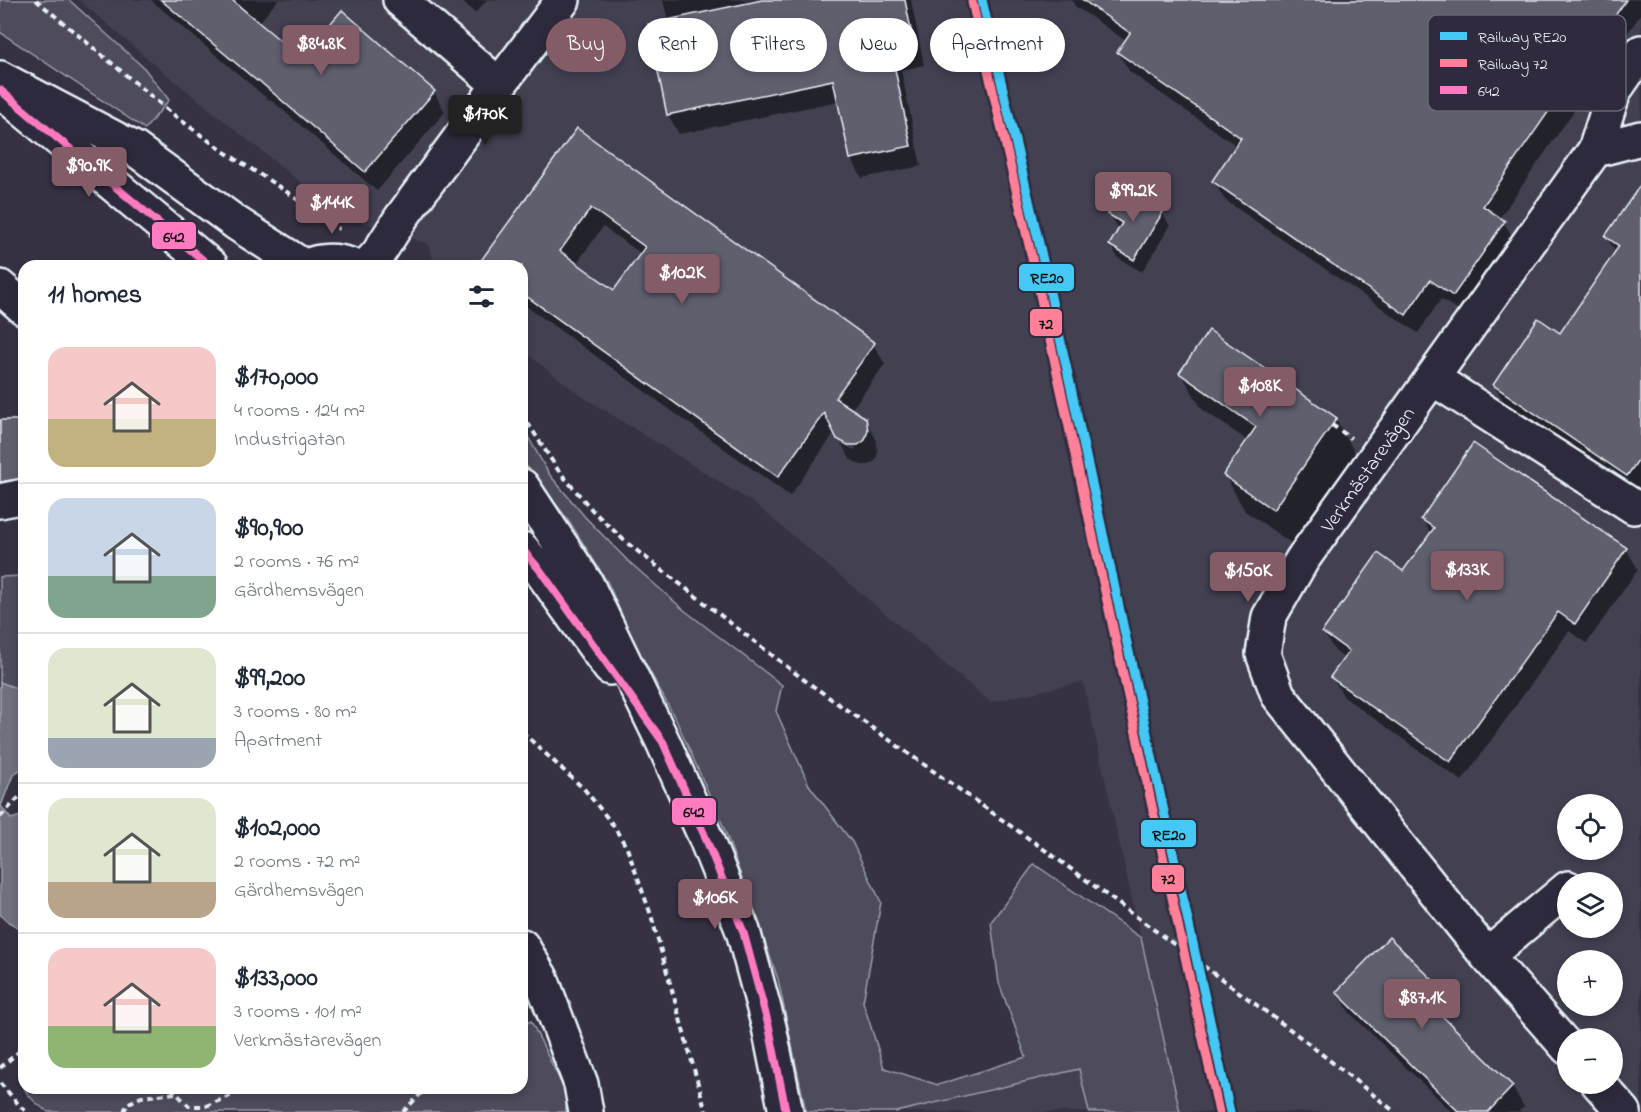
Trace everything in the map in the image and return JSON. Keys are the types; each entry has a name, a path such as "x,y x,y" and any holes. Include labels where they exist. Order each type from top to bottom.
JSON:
{"street":[{"path":"400,0 499,84"},
{"path":"368,260 563,0"},
{"name":"Verkmästarevägen","path":"1626,74 1641,52"},
{"path":"0,78 135,149 236,223 295,260"},
{"path":"0,90 204,260"},
{"name":"Verkmästarevägen","path":"1557,1036 1487,956 1278,695 1263,654 1269,616 1302,560 1595,150 1608,111"},
{"path":"1595,150 1641,138"},
{"path":"0,288 18,303"},
{"path":"1432,378 1634,507"},
{"path":"528,495 586,583 663,742 704,834 743,931 769,1027 786,1112"},
{"path":"0,501 18,497"},
{"path":"528,556 663,742"},
{"path":"1487,956 1557,897"},
{"path":"528,956 541,978 581,1084 586,1112"},
{"path":"1608,1094 1624,1112"}],"path":[{"path":"36,0 175,116 345,233 365,260"},
{"path":"528,423 558,470 593,511 627,543 803,679 1052,855 1295,1033 1395,1112"},
{"path":"528,738 585,790 614,825 627,848 651,915 706,1112"},
{"path":"0,817 18,798"},
{"path":"0,1068 18,1052"},
{"path":"0,1083 27,1112"},
{"path":"124,1112 127,1104 141,1097 167,1094"},
{"path":"177,1094 189,1106 206,1106 235,1094"},
{"path":"404,1112 420,1094"}],"shaded area":[{"path":"0,0 69,0 144,68 169,100 145,129 0,32"},
{"path":"79,0 1641,0 1641,1112 1180,1112 1083,682 990,702 755,504 580,395 528,355 528,260 433,260 428,244 341,215 156,66"},
{"path":"528,437 549,474 585,517 627,560 684,610 782,685 776,711 809,785 852,842 881,902 863,1002 884,1068 938,1085 1026,1057 999,983 991,922 1034,864 1141,938 1180,1112 1089,1112 1079,1069 896,1112 806,1112 778,979 724,828 677,722 633,640 608,583 569,521 528,468"},
{"path":"18,576 18,760 0,779 0,577"},
{"path":"531,1021 566,1093 566,1112 48,1112 34,1102 28,1094 528,1094 528,1022"},
{"path":"1079,1069 1089,1112 896,1112 1009,1085"}],"water":[{"path":"0,682 18,689 18,771 13,775 1,806 11,819 18,817 18,928 0,914"}],"building":[{"path":"161,0 232,0 301,58 342,10 435,91 365,172"},
{"path":"762,0 905,0 909,18 839,18 839,72 896,72 911,146 850,159 833,80 667,115 658,72 718,72 718,18 676,18"},
{"path":"1083,0 1626,0 1616,15 1428,15 1428,111 1549,111 1483,206 1505,221 1453,296 1430,280 1406,315 1212,181 1241,138 1117,52 1130,33"},
{"path":"577,128 875,343 835,398 866,418 868,430 865,440 858,445 848,445 837,439 824,413 778,477 528,297 528,260 481,260","holes":["591,208 645,247 614,290 560,251"]},
{"path":"1641,184 1641,456 1627,476 1493,385 1538,318 1560,333 1619,246 1605,236"},
{"path":"1123,188 1163,212 1134,260 1109,245 1122,223 1108,214"},
{"path":"1209,330 1337,418 1273,510 1223,475 1256,427 1179,373"},
{"path":"0,420 18,420 18,479 0,482"},
{"path":"1473,443 1627,548 1575,624 1558,612 1450,762 1330,677 1349,651 1322,632 1378,553 1403,571 1434,528 1421,519"},
{"path":"1389,937 1438,985 1425,999 1513,1086 1488,1112 1459,1112 1336,992"}],"rail line":[{"name":"RE20","path":"982,0 1042,256 1230,1112"},
{"name":"72","path":"972,2 1032,258 1219,1112"}],"transit line":[{"name":"642","path":"0,90 203,260"},
{"name":"642","path":"528,556 663,742 704,834 743,931 769,1027 786,1112"}]}
